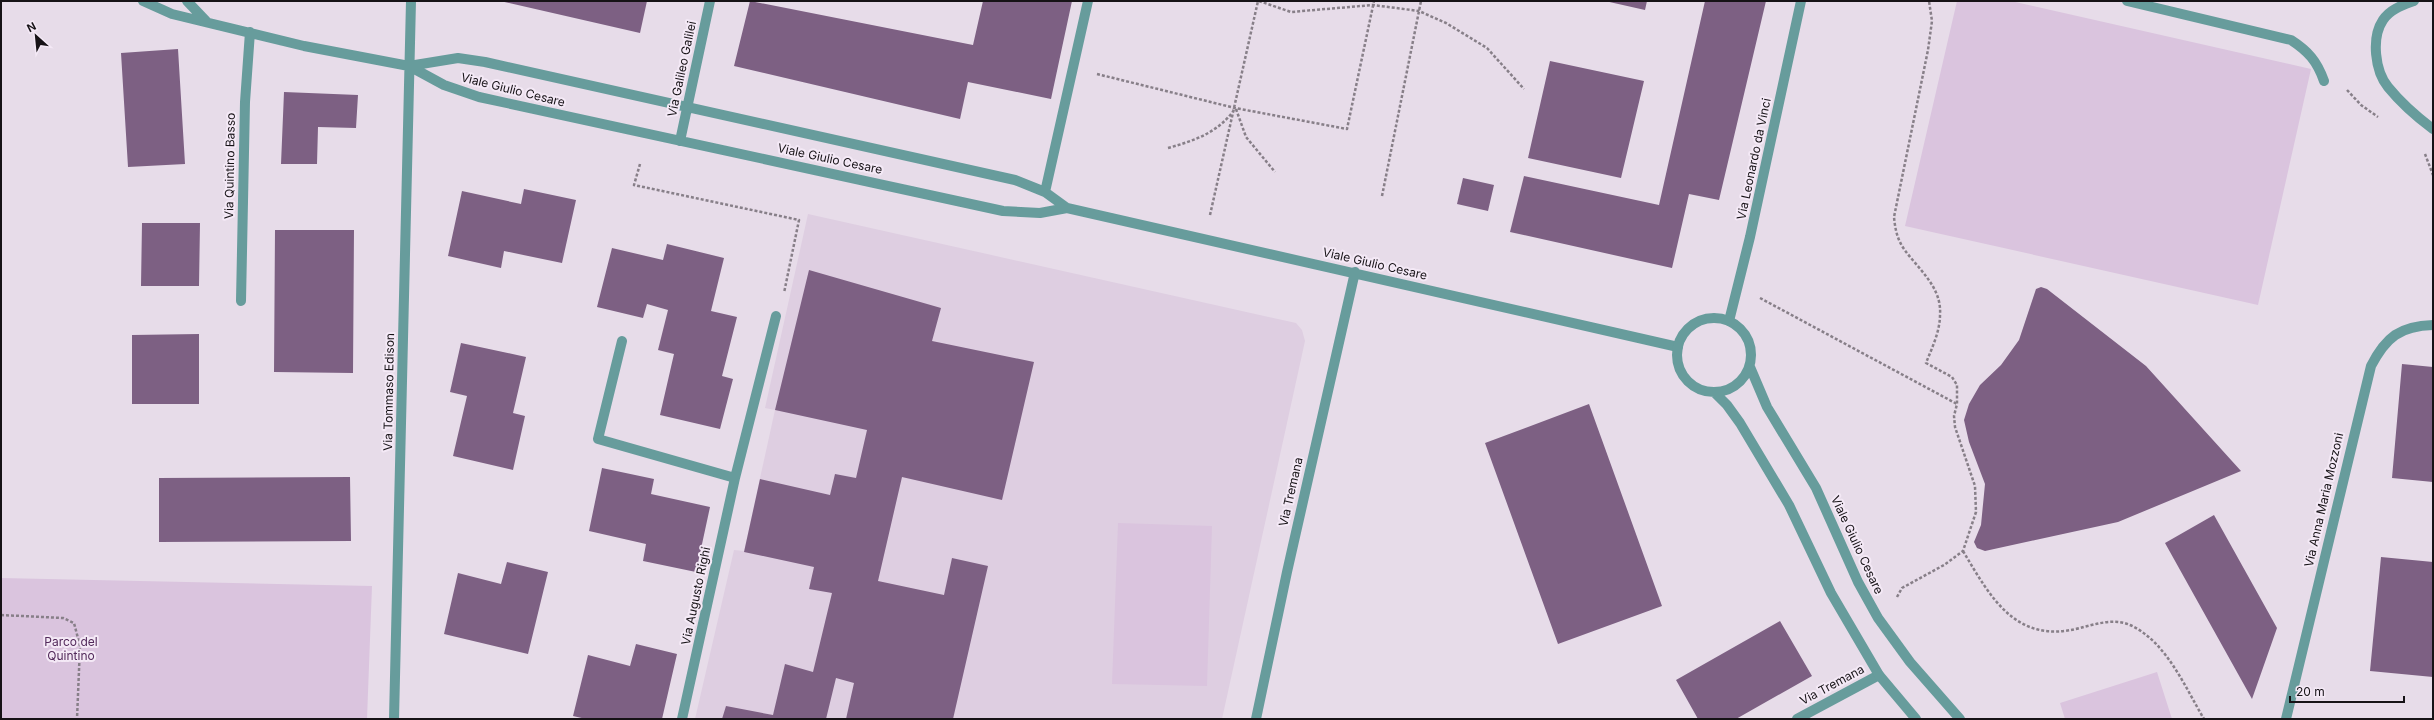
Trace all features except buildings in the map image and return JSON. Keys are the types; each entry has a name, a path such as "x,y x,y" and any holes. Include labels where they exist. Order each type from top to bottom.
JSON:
{"street":[{"path":"142,1 172,14 206,21 304,46 409,66 411,1"},
{"path":"187,1 206,21"},
{"name":"Via Galileo Galilei","path":"680,142 710,1"},
{"path":"1045,192 1088,1"},
{"name":"Via Leonardo da Vinci","path":"1729,321 1750,237 1801,1"},
{"path":"2127,1 2291,40 2308,51 2318,65 2324,81"},
{"path":"2414,1 2397,7 2383,20 2376,41 2378,68 2388,86 2417,117 2433,129"},
{"name":"Via Quintino Basso","path":"241,301 245,102 250,32"},
{"name":"Viale Giulio Cesare","path":"409,66 458,58 688,107 1015,180 1045,192 1067,208"},
{"name":"Viale Giulio Cesare","path":"409,66 444,85 479,97 680,142 1003,211 1040,212 1067,208 1355,272 1678,347"},
{"name":"Via Tommaso Edison","path":"394,719 409,66"},
{"name":"Via Tremana","path":"1256,719 1287,572 1355,272"},
{"name":"Via Augusto Righi","path":"682,719 735,478 776,316"},
{"path":"1729,321 1718,318 1697,323 1688,328 1678,347 1678,366 1688,382 1704,391 1714,392 1731,388 1745,376 1750,367"},
{"name":"Viale Giulio Cesare","path":"1729,321 1743,332 1748,341 1750,350 1750,367 1767,407 1819,494 1858,582 1878,618 1910,662 1960,719"},
{"name":"Via Anna Maria Mozzoni","path":"2286,719 2371,366 2381,346 2398,332 2416,325 2433,325"},
{"path":"622,341 598,439 735,478"},
{"path":"1714,392 1727,405 1740,423 1789,505 1826,582 1879,674 1916,719"},
{"name":"Via Tremana","path":"1797,719 1879,674"}],"path":[{"path":"1205,238 1258,1 1291,12 1373,5 1419,12 1446,22 1487,48 1524,89"},
{"path":"1073,68 1235,108 1346,129 1374,1"},
{"path":"1382,196 1421,1"},
{"path":"1902,588 1944,565 1963,551 1976,512 1975,486 1955,427 1954,416 1957,404 1956,385 1952,377 1926,363 1940,315 1939,296 1932,284 1904,248 1896,232 1894,217 1928,50 1932,21 1929,1"},
{"path":"2341,85 2361,105 2382,120"},
{"path":"1168,148 1210,132 1227,120 1235,108"},
{"path":"1235,108 1246,137 1275,172"},
{"path":"2423,148 2433,175"},
{"path":"640,164 634,185 799,220 785,292 776,316"},
{"path":"1773,305 1957,404"},
{"path":"1963,551 1994,600 2012,618 2032,630 2067,631 2105,621 2130,625 2155,643 2174,669 2204,719"},
{"path":"1,615 56,617 74,624 80,646 77,719"}],"shaded area":[{"path":"808,214 1296,323 1302,330 1305,341 1222,719 695,719 734,550 744,551 775,410 765,408"}],"green space":[{"path":"1957,1 2011,1 2311,69 2258,305 1905,226"},
{"path":"1118,523 1212,526 1207,686 1112,684"},
{"name":"Parco del Quintino","path":"1,578 372,586 367,719 1,719"},
{"path":"2157,672 2172,719 2065,719 2060,703"}]}
